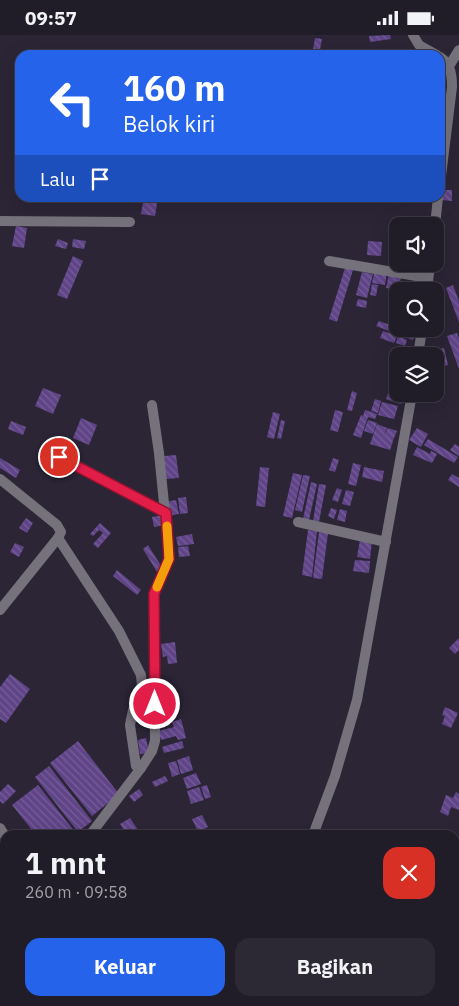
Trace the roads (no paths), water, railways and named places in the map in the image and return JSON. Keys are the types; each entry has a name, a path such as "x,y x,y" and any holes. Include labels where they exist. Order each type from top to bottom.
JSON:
{"street":[{"path":"413,35 419,45 428,50"},
{"path":"449,66 459,50"},
{"path":"445,62 449,66 452,75 445,144"},
{"path":"436,217 437,202"},
{"path":"0,221 130,222"},
{"path":"329,261 428,278"},
{"path":"428,282 429,272"},
{"path":"315,830 335,776 357,700 411,402"},
{"path":"94,830 141,768 152,751 155,741 154,594 169,559 166,513 152,405"},
{"path":"59,457 166,513"},
{"path":"0,479 57,525 61,532 58,539 0,610"},
{"path":"298,522 386,542"},
{"path":"58,539 119,631 141,675 142,686 133,710 130,725 136,766 141,768"}]}
